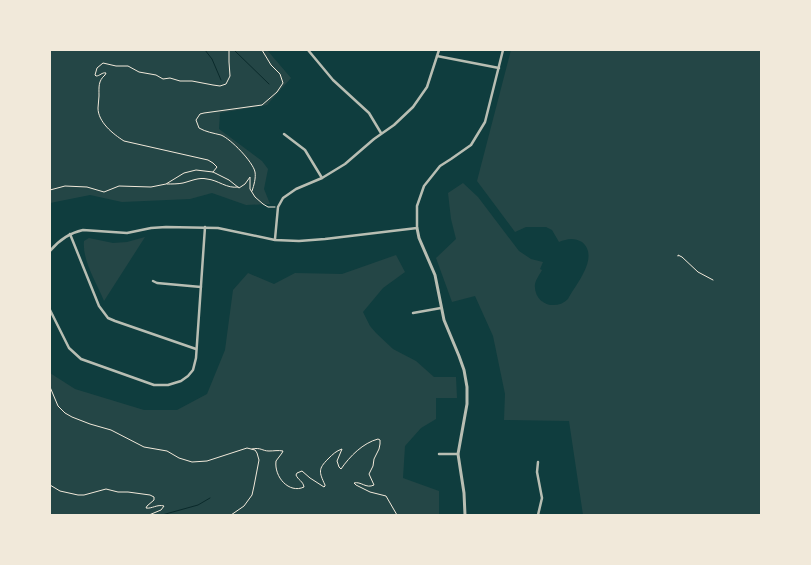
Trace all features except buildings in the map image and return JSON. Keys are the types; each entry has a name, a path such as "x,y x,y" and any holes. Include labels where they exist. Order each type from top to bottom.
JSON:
{"street":[{"path":"308,50 333,80 369,113 381,134"},
{"path":"275,240 278,207 283,198 296,189 322,178 345,164 394,125 413,106 427,87 439,50"},
{"path":"465,515 464,493 458,454 467,404 467,387 464,370 444,320 435,275 419,238 417,206 424,186 440,166 471,145 485,122 504,50"},
{"path":"438,56 499,68"},
{"path":"284,134 305,150 322,178"},
{"path":"50,252 70,234 83,230 127,233 151,228 204,227 218,228 275,240 299,241 417,228"},
{"path":"50,310 69,348 81,359 154,384 164,386 175,384 188,376 193,370 196,358 204,227"},
{"path":"70,234 99,306 108,318 197,349"},
{"path":"153,281 157,284 201,287"},
{"path":"414,313 441,308"},
{"path":"439,454 458,454"},
{"path":"538,462 537,472 542,498 538,515"}],"path":[{"path":"213,172 217,167 208,160 124,141 116,136 104,125 98,109 99,82 106,73 95,75 97,68 103,63 128,66 163,79 170,78 220,86 226,84 230,76 229,50"},
{"path":"252,191 255,182 255,170 234,142 222,135 204,130 197,125 196,120 200,114 204,113 262,105 277,92 283,83 280,74 262,50"},
{"path":"166,184 184,173 196,170 213,172 238,187"},
{"path":"51,189 65,186 86,187 104,192 118,186 184,183 194,179 206,178 228,187 239,188 250,177 250,190 255,197 263,204 278,207"},
{"path":"678,256 682,256 698,272 713,280"},
{"path":"50,387 58,406 65,414 111,430 144,447 167,451 192,462 207,461 247,448 260,448 268,451 281,450 283,451 276,461 275,467 278,476 280,480 289,486 300,488 304,487 301,481 296,478 297,472 302,471 322,486 325,486 320,470 322,464 331,456 342,449 337,461 341,468 359,449 378,439 380,444 369,474 374,485 366,486 354,483 370,492 386,496 398,515"},
{"path":"231,515 244,506 252,495 259,460 257,453 252,449"},
{"path":"50,485 60,491 78,495 106,489 150,495 154,497 154,500 146,508 164,506 161,510 149,515"}],"shaded area":[{"path":"50,50 267,50 291,78 267,105 220,113 219,129 262,161 268,169 264,189 270,204 246,205 212,193 190,199 122,202 90,195 50,203"},
{"path":"511,50 761,50 761,515 583,515 569,421 504,420 505,394 493,336 475,296 452,302 436,258 456,239 448,193 463,183 478,197 519,251 531,259 543,262 540,269 542,270 535,284 535,291 541,301 546,304 557,305 568,299 585,270 589,255 587,248 582,242 570,239 559,242 552,230 546,227 526,227 515,232 477,181"},
{"path":"145,237 104,301 85,256 84,241 89,238 113,243 127,242"},
{"path":"396,255 405,272 383,288 363,312 370,326 393,349 416,361 434,377 456,377 457,398 436,398 436,419 421,428 405,446 403,478 439,491 439,515 50,515 50,373 75,389 144,410 177,410 207,394 225,350 233,290 248,273 274,284 295,273 342,274"}],"waterway":[{"path":"205,50 212,59 221,80"},
{"path":"234,50 269,84"},
{"path":"162,515 198,505 210,498"}]}
